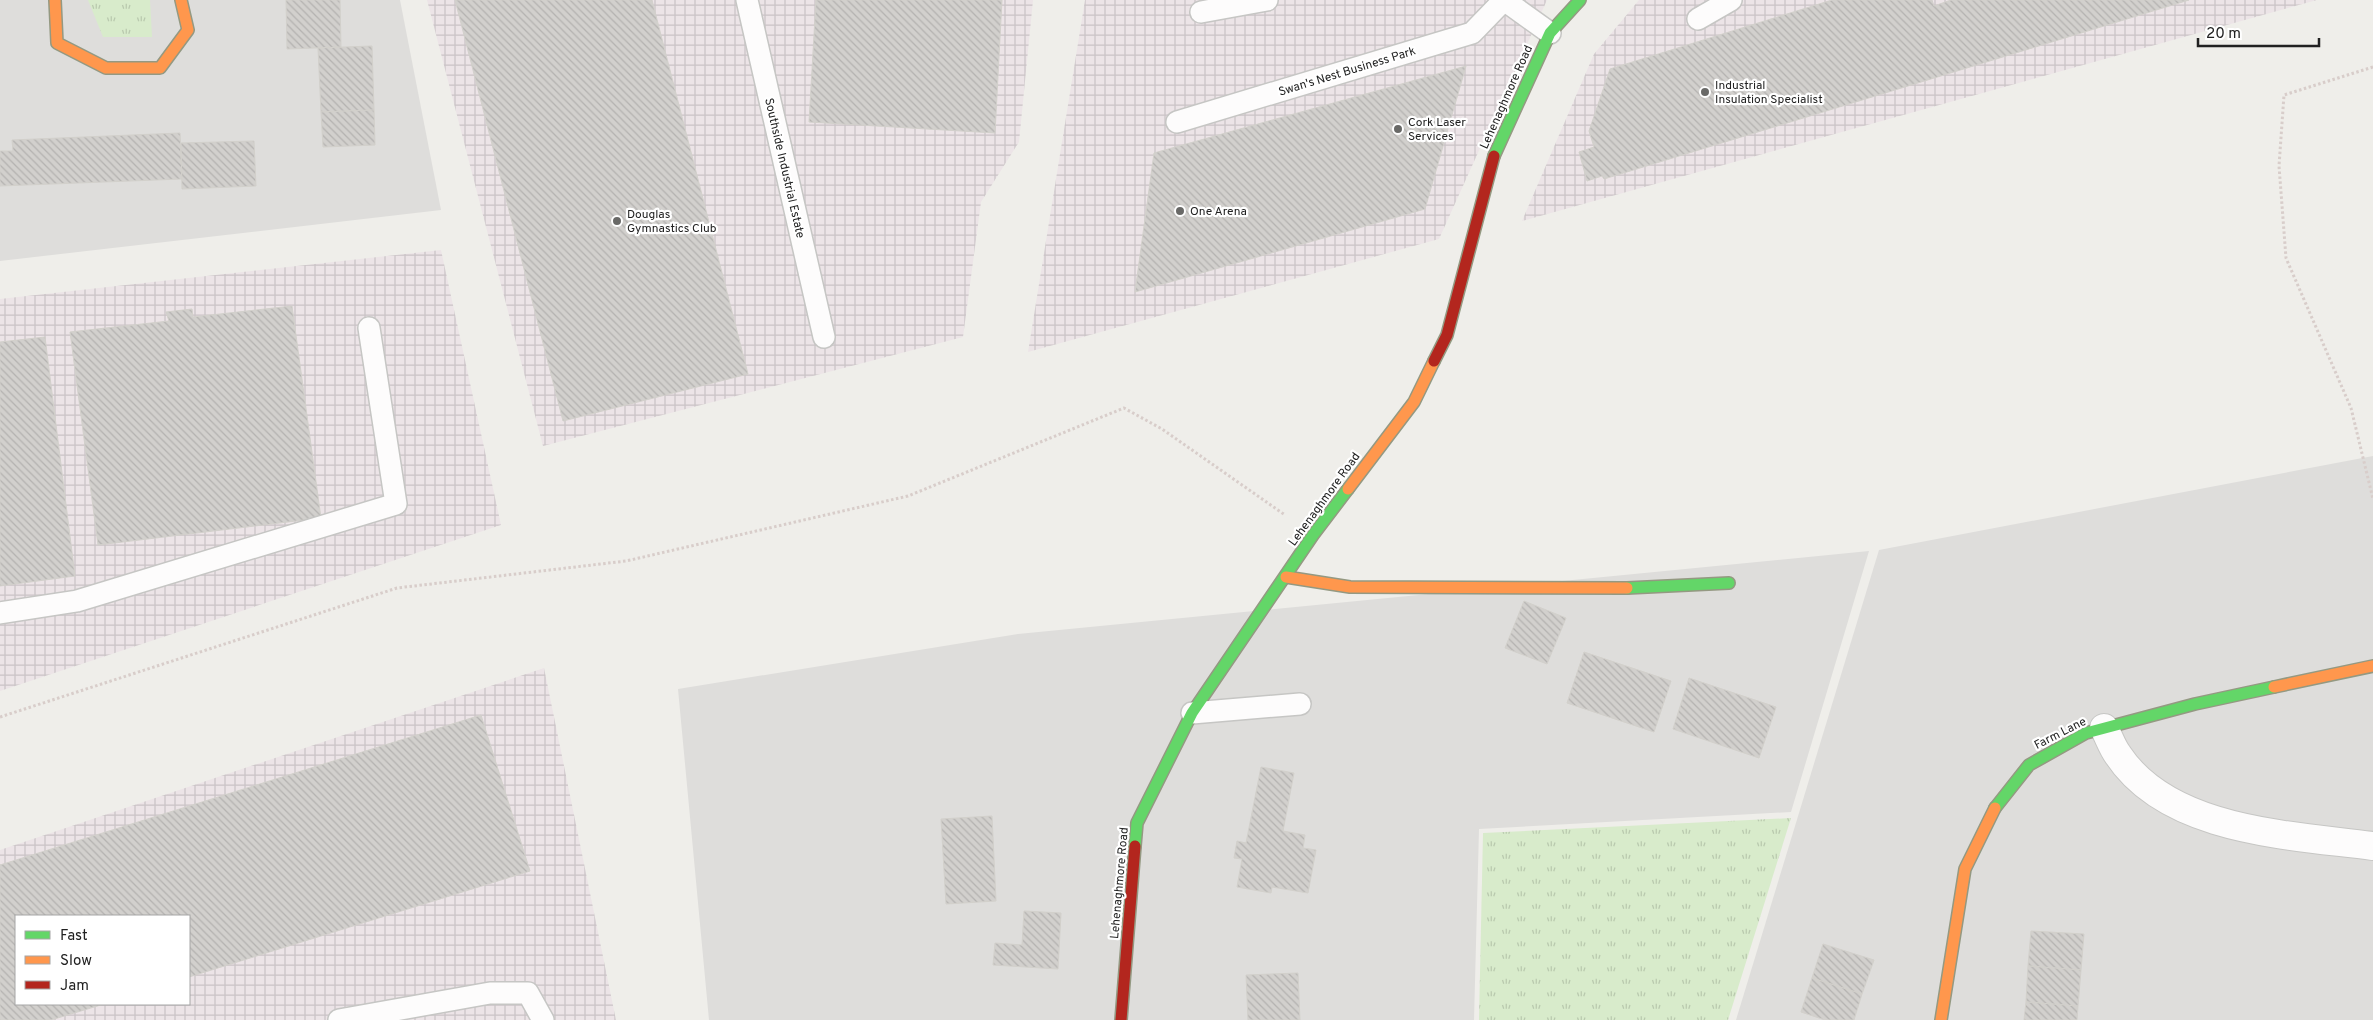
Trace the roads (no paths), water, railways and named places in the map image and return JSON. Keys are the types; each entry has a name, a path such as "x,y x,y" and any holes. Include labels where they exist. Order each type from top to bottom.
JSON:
{"street":[{"path":"55,0 57,43 106,68 160,68 188,30 181,0"},
{"name":"Lehenaghmore Road","path":"1121,1020 1137,823 1192,713 1313,535 1414,402 1447,335 1496,148 1550,33 1580,0"},
{"path":"1286,577 1350,587 1600,589 1729,583"},
{"name":"Farm Lane","path":"1941,1020 1965,869 1993,811 2029,765 2086,733 2195,704 2373,666"},
{"path":"2104,728 2118,756 2142,783 2187,811 2244,829 2373,846"}],"lane":[{"name":"Southside Industrial Estate","path":"747,0 824,337"},
{"path":"1201,12 1268,0"},
{"name":"Swan's Nest Business Park","path":"1177,122 1472,33 1504,0 1550,33"},
{"path":"1698,18 1731,0"},
{"path":"0,613 77,601 396,504 369,328"},
{"path":"1192,713 1300,704"},
{"path":"339,1020 490,993 528,993 543,1020"}],"place":[{"name":"Industrial Insulation Specialist","path":"1705,92"},
{"name":"Cork Laser Services","path":"1398,129"},
{"name":"One Arena","path":"1180,211"},
{"name":"Douglas Gymnastics Club","path":"617,221"}]}
